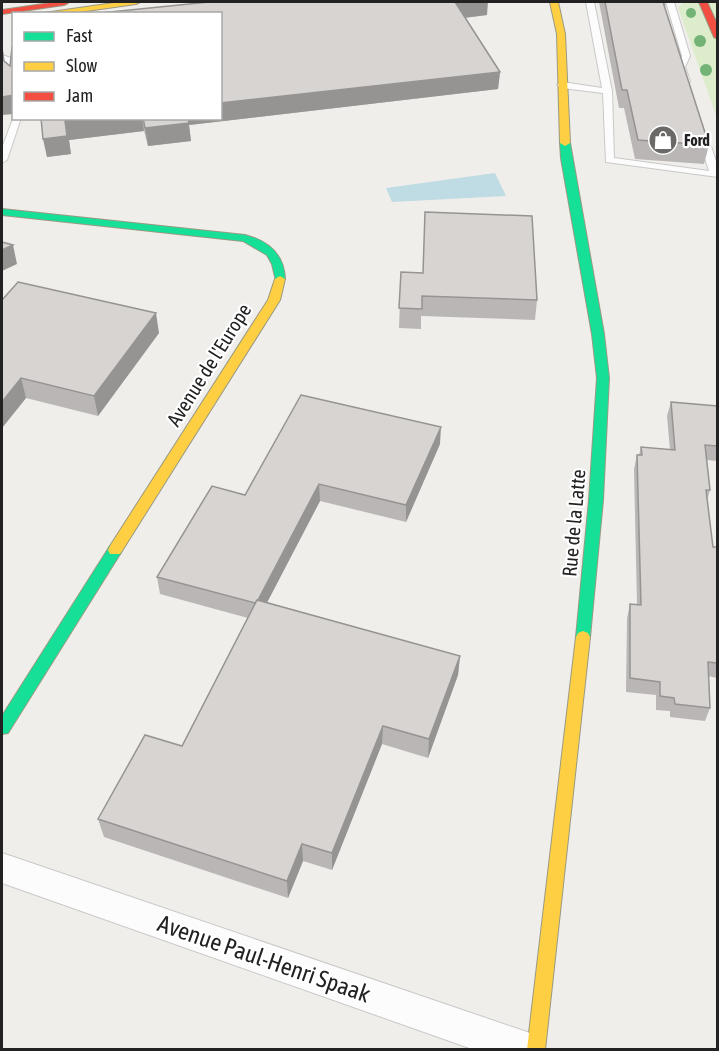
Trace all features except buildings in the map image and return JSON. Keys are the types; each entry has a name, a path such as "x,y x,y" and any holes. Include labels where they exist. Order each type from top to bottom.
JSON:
{"street":[{"path":"2,12 77,2"},
{"path":"56,12 136,2"},
{"name":"Rue de la Latte","path":"536,1050 573,729 596,500 603,378 599,343 566,158 561,34 554,2"},
{"path":"703,2 717,37"},
{"name":"Avenue de l'Europe","path":"2,212 245,238 258,243 274,255 282,272 274,300 2,728"},
{"name":"Avenue Paul-Henri Spaak","path":"2,868 527,1050"}],"lane":[{"path":"590,2 607,91 609,160 715,174 698,121"},
{"path":"670,2 686,56 681,67 688,88"},
{"path":"562,86 607,91"},
{"path":"2,159 16,120"}],"green space":[{"path":"683,2 717,2 717,118 678,8"}],"water":[{"path":"495,173 506,196 392,202 386,188"}],"traffic: fast":[{"path":"565,143 598,334 603,378 596,500 583,637"},
{"path":"2,212 245,238 271,252 278,264 280,279"},
{"path":"2,728 115,550"}],"traffic: slow":[{"path":"57,12 136,2"},
{"path":"554,2 561,34 565,143"},
{"path":"115,550 274,300 280,279"},
{"path":"536,1050 583,637"}],"traffic: jam":[{"path":"703,2 718,37"},
{"path":"2,12 64,3"}],"place":[{"name":"Ford","path":"663,140"}]}
